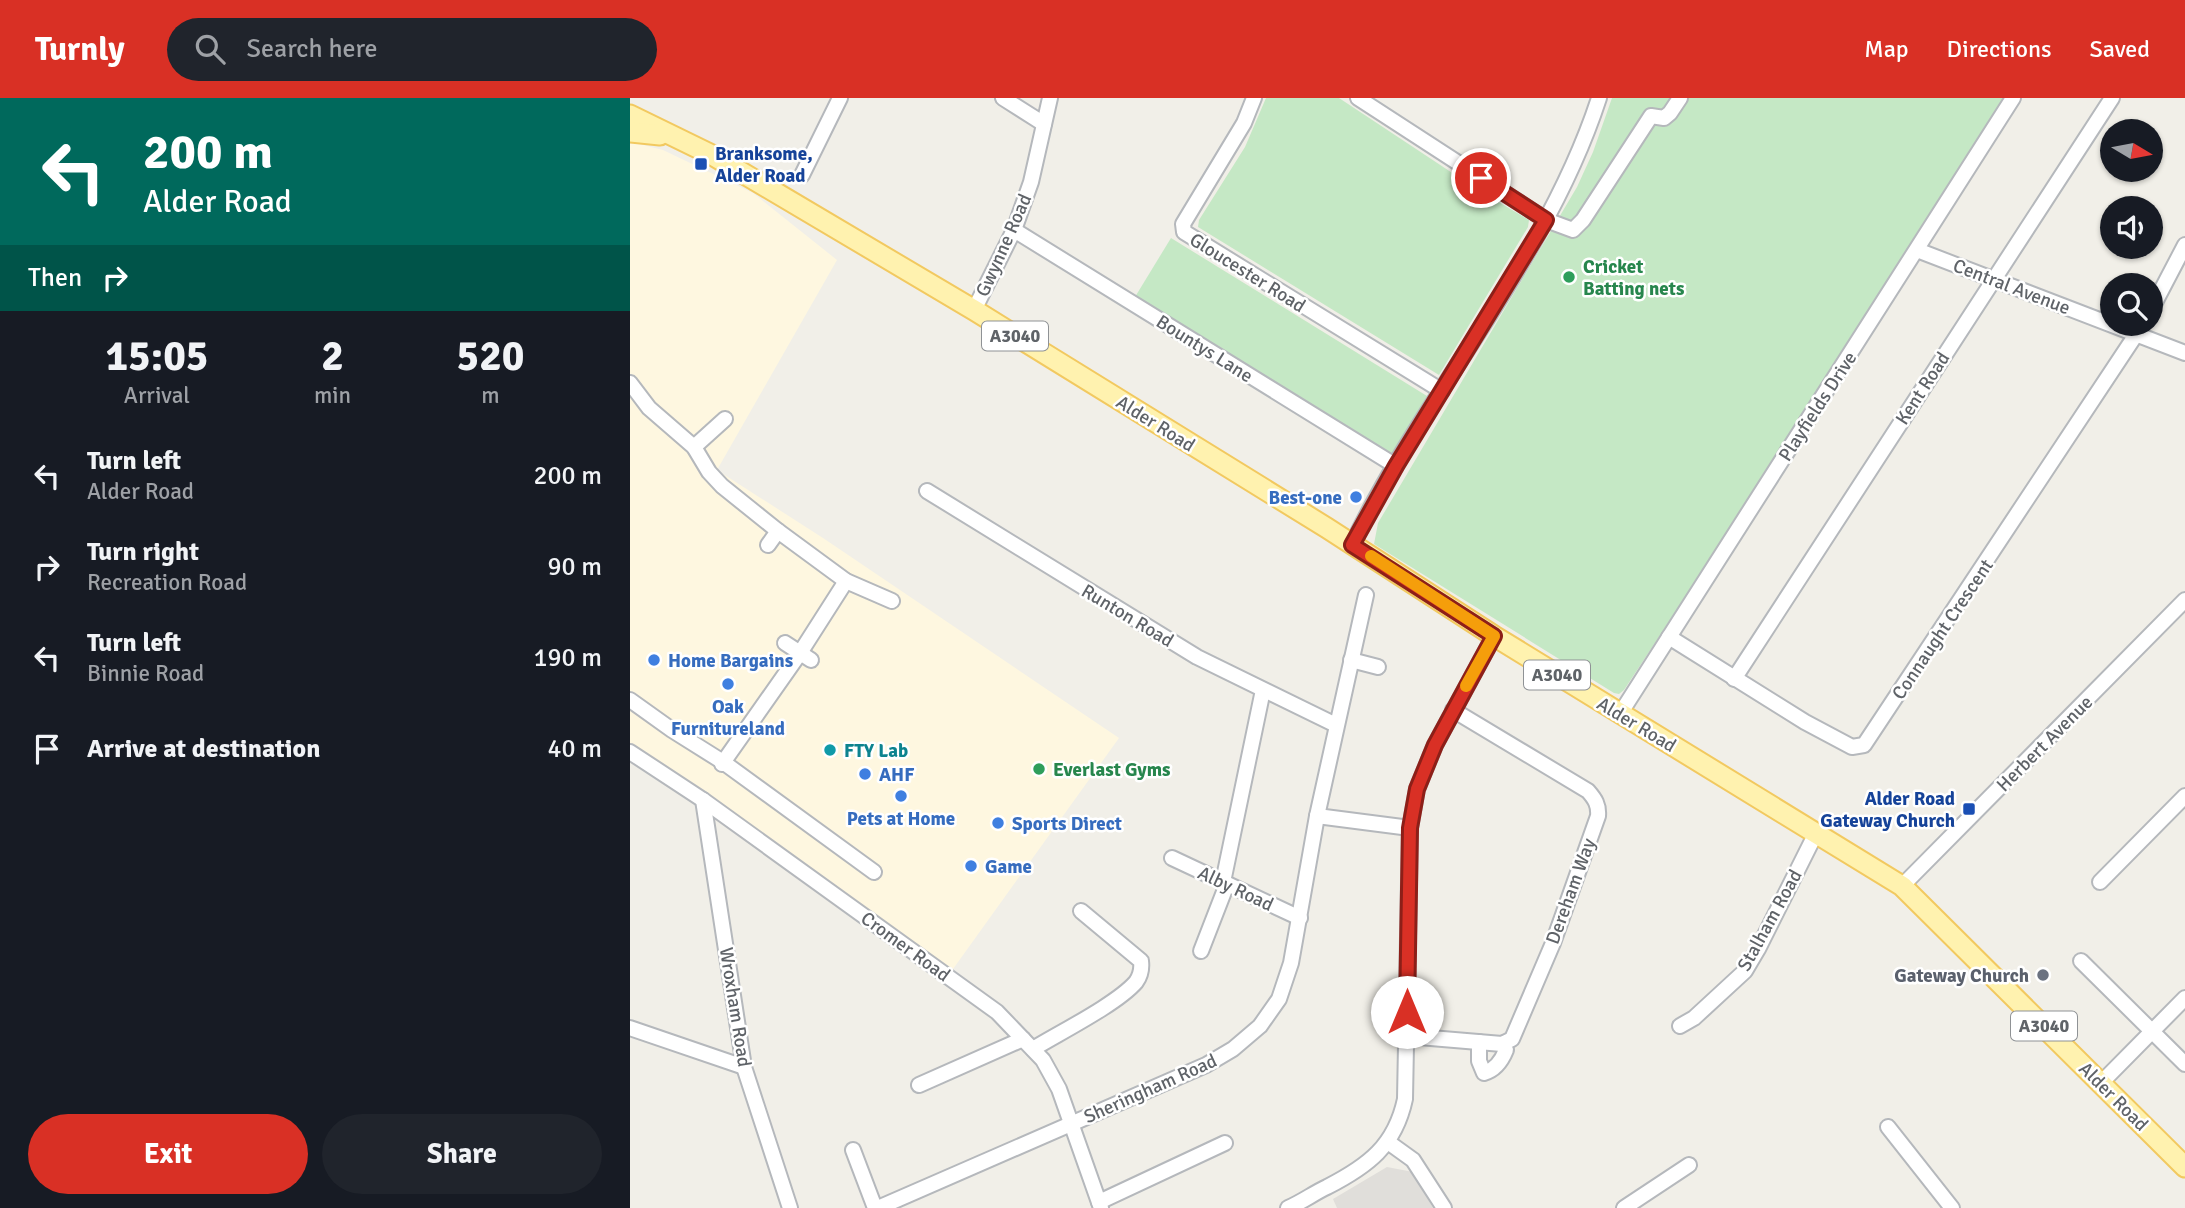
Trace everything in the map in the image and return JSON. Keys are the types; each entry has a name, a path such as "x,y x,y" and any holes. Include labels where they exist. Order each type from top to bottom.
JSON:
{"main road":[{"name":"Alder Road","path":"630,115 714,156 974,310 1494,636 1902,886 2185,1167"},
{"name":"Alder Road","path":"630,132 672,137"}],"street":[{"path":"802,175 840,98"},
{"path":"1003,98 1044,124"},
{"name":"Gwynne Road","path":"974,310 1014,230 1031,182 1049,98"},
{"name":"Gloucester Road","path":"1254,98 1227,154 1183,224 1184,232 1442,391"},
{"path":"1357,98 1546,220 1573,230 1583,220 1651,116 1664,118 1680,98"},
{"path":"1352,545 1396,466 1546,220 1585,142 1599,98"},
{"name":"Playfields Drive","path":"1620,714 2012,98"},
{"name":"Kent Road","path":"1734,679 2112,98"},
{"name":"Bountys Lane","path":"1014,230 1396,466"},
{"path":"2163,287 2185,245"},
{"name":"Central Avenue","path":"1917,250 2100,315"},
{"name":"Connaught Crescent","path":"1669,637 1805,722 1852,747 1864,745 2136,336"},
{"name":"Central Avenue","path":"2154,336 2185,353"},
{"path":"631,386 649,408 694,447 709,472 722,486 846,581 892,601"},
{"path":"694,447 725,419"},
{"name":"Runton Road","path":"927,491 1197,657 1336,725"},
{"path":"768,545 778,531"},
{"path":"722,763 806,657 846,581"},
{"name":"Sheringham Road","path":"877,1208 1206,1065 1233,1049 1260,1026 1279,999 1291,963 1317,816 1366,595"},
{"name":"Herbert Avenue","path":"1902,886 2185,600"},
{"path":"1289,1208 1344,1179 1372,1159 1388,1142 1397,1126 1405,1099 1410,828 1417,789 1435,745 1494,636"},
{"path":"785,643 806,657"},
{"path":"1351,660 1378,667"},
{"path":"1201,951 1225,883 1263,690"},
{"path":"630,700 874,872"},
{"name":"Dereham Way","path":"1453,710 1588,791 1598,809 1553,943 1512,1039 1502,1044 1506,1050 1503,1057 1492,1070 1484,1073 1479,1061 1479,1042"},
{"name":"Cromer Road","path":"630,752 703,800 997,1012 1043,1060 1059,1089 1100,1205"},
{"path":"2100,882 2185,796"},
{"name":"Wroxham Road","path":"703,800 744,1067 790,1208"},
{"path":"1317,816 1410,828"},
{"name":"Stalham Road","path":"1680,1026 1694,1018 1745,971 1816,833"},
{"name":"Alby Road","path":"1172,858 1300,918"},
{"path":"919,1085 1028,1044 1124,993 1138,979 1142,970 1140,961 1081,911"},
{"path":"2081,961 2185,1064"},
{"path":"2101,1083 2185,998"},
{"path":"630,1028 744,1067"},
{"path":"1407,1036 1502,1044"},
{"path":"1888,1127 1905,1142 1952,1208"},
{"path":"1388,1142 1413,1160 1444,1208"},
{"path":"1100,1205 1225,1143"},
{"path":"853,1150 877,1208"},
{"path":"1624,1208 1689,1165"}],"shaded area":[{"path":"630,144 663,150 753,193 837,260 717,470 823,538 1119,738 948,976 630,743"},
{"path":"1387,1167 1413,1172 1433,1208 1337,1208 1333,1199"}],"green space":[{"path":"1266,98 1339,98 1475,188 1529,220 1528,227 1439,375 1198,227 1199,220 1245,147"},
{"path":"1612,98 2006,98 1778,456 1619,694 1374,544 1378,523 1577,187"},
{"path":"1171,238 1427,396 1390,458 1135,297"}],"slow traffic":[{"path":"1371,556 1387,569 1494,636 1466,686"}],"place":[{"name":"Branksome, Alder Road","path":"701,164"},
{"name":"Cricket Batting nets","path":"1569,277"},
{"name":"Best-one","path":"1356,497"},
{"name":"Home Bargains","path":"654,660"},
{"name":"Oak Furnitureland","path":"728,684"},
{"name":"FTY Lab","path":"830,750"},
{"name":"Everlast Gyms","path":"1039,769"},
{"name":"AHF","path":"865,774"},
{"name":"Pets at Home","path":"901,796"},
{"name":"Alder Road Gateway Church","path":"1969,809"},
{"name":"Sports Direct","path":"998,823"},
{"name":"Game","path":"971,866"},
{"name":"Gateway Church","path":"2043,975"}],"route":[{"path":"1407,1012 1410,828 1417,789 1435,745 1494,636 1352,545 1396,466 1546,220 1481,178"}]}
